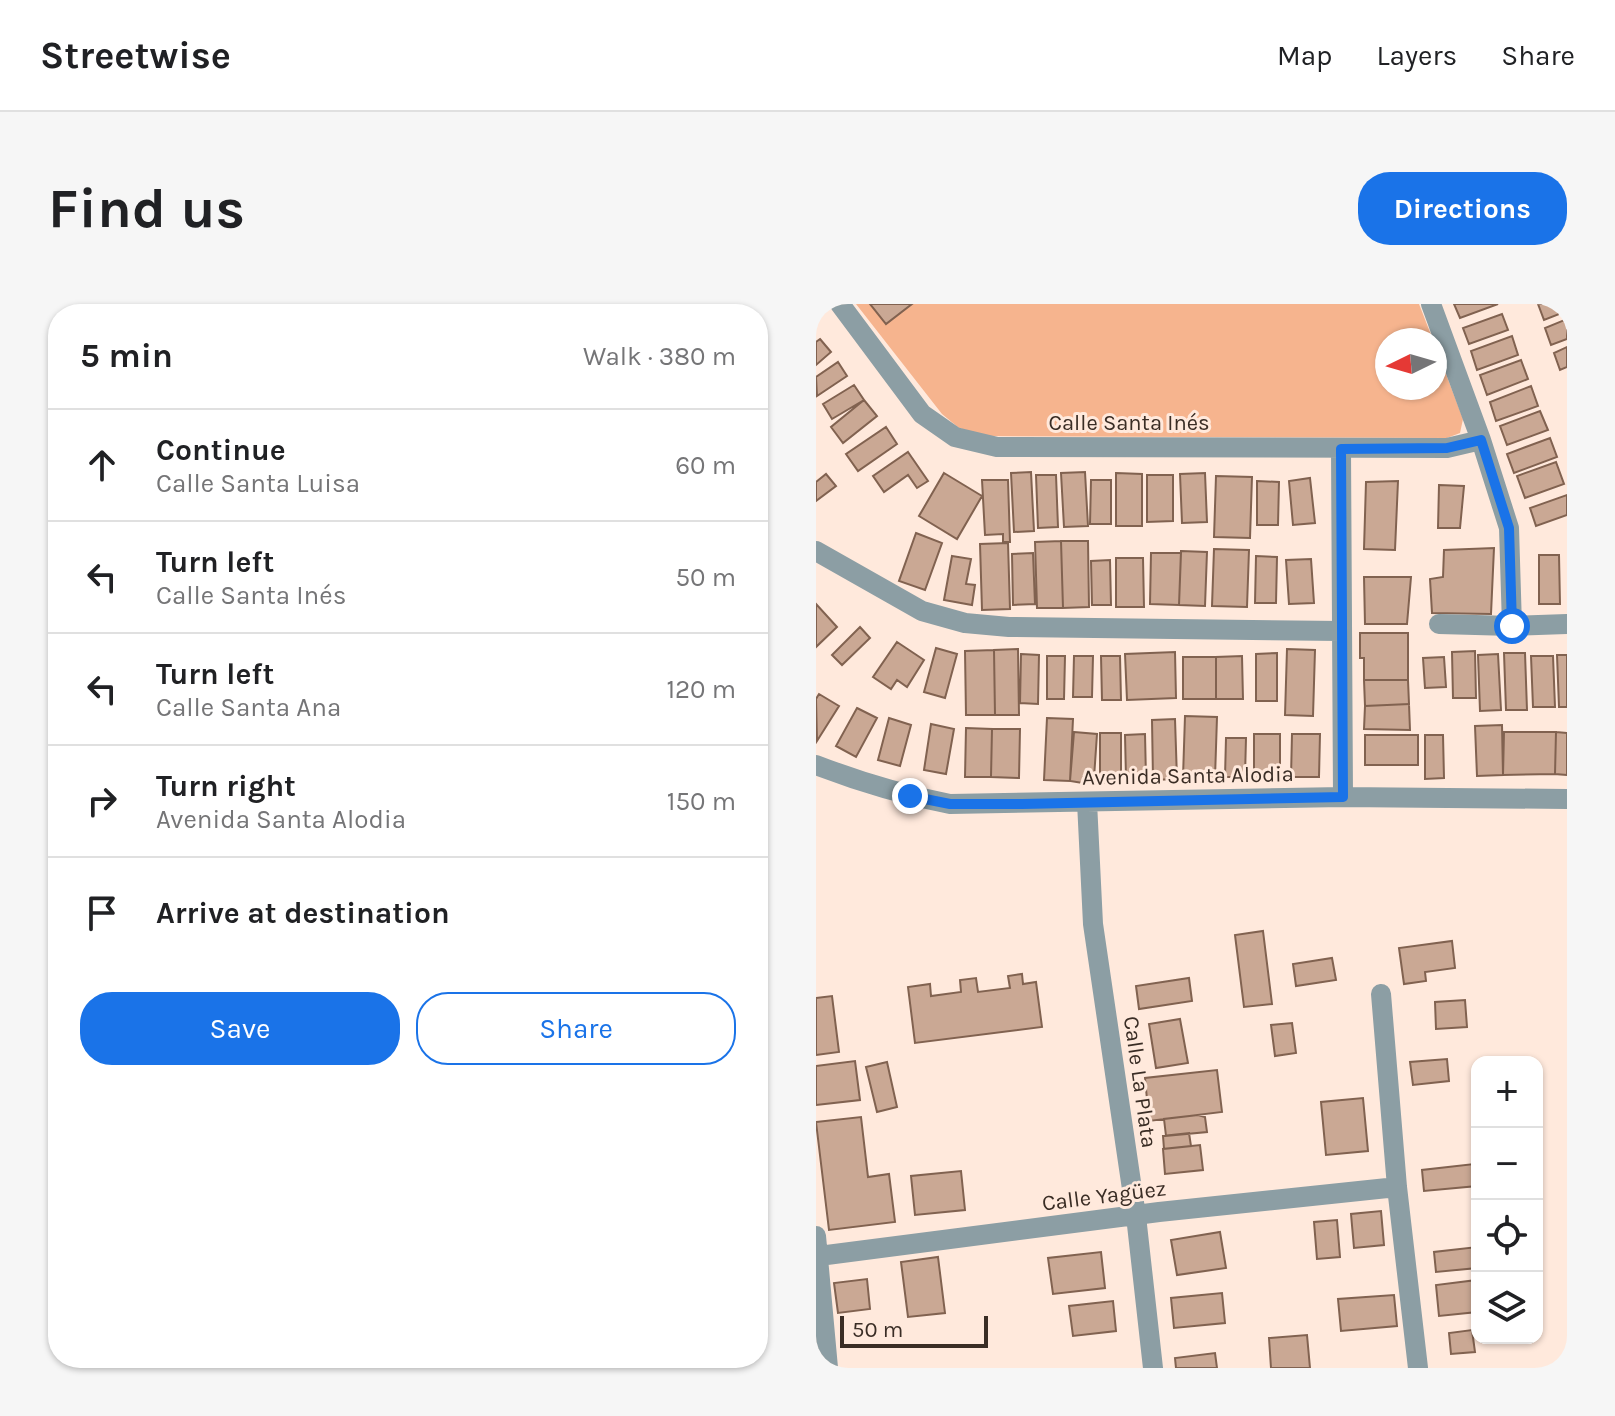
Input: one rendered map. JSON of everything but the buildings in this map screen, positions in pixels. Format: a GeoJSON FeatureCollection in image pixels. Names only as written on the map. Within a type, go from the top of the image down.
{"type":"FeatureCollection","features":[{"type":"Feature","properties":{"kind":"street","name":"Calle Santa Inés"},"geometry":{"type":"LineString","coordinates":[[840,304],[922,414],[955,437],[997,447],[1447,448],[1481,440]]}},
{"type":"Feature","properties":{"kind":"street"},"geometry":{"type":"LineString","coordinates":[[1431,304],[1481,440],[1509,528],[1512,626]]}},
{"type":"Feature","properties":{"kind":"street"},"geometry":{"type":"LineString","coordinates":[[1341,449],[1343,797]]}},
{"type":"Feature","properties":{"kind":"street"},"geometry":{"type":"LineString","coordinates":[[816,551],[922,611],[965,623],[1009,627],[1341,631]]}},
{"type":"Feature","properties":{"kind":"street"},"geometry":{"type":"LineString","coordinates":[[1439,624],[1567,624]]}},
{"type":"Feature","properties":{"kind":"street","name":"Avenida Santa Alodia"},"geometry":{"type":"LineString","coordinates":[[816,765],[854,780],[950,804],[1343,797],[1567,799]]}},
{"type":"Feature","properties":{"kind":"street","name":"Calle La Plata"},"geometry":{"type":"LineString","coordinates":[[1087,802],[1093,924],[1136,1216],[1153,1368]]}},
{"type":"Feature","properties":{"kind":"street"},"geometry":{"type":"LineString","coordinates":[[1381,994],[1397,1187],[1418,1368]]}},
{"type":"Feature","properties":{"kind":"street","name":"Calle Yagüez"},"geometry":{"type":"LineString","coordinates":[[817,1246],[1136,1216],[1397,1187]]}},
{"type":"Feature","properties":{"kind":"street"},"geometry":{"type":"LineString","coordinates":[[817,1246],[828,1368]]}},
{"type":"Feature","properties":{"kind":"shaded area"},"geometry":{"type":"Polygon","coordinates":[[[856,304],[1419,304],[1428,328],[1375,328],[1375,400],[1447,400],[1447,377],[1463,419],[1460,433],[1447,438],[986,436],[959,428],[942,414],[856,304]]]}},
{"type":"Feature","properties":{"kind":"route"},"geometry":{"type":"LineString","coordinates":[[910,796],[950,804],[1343,797],[1341,449],[1447,448],[1481,440],[1509,528],[1512,626]]}}]}
